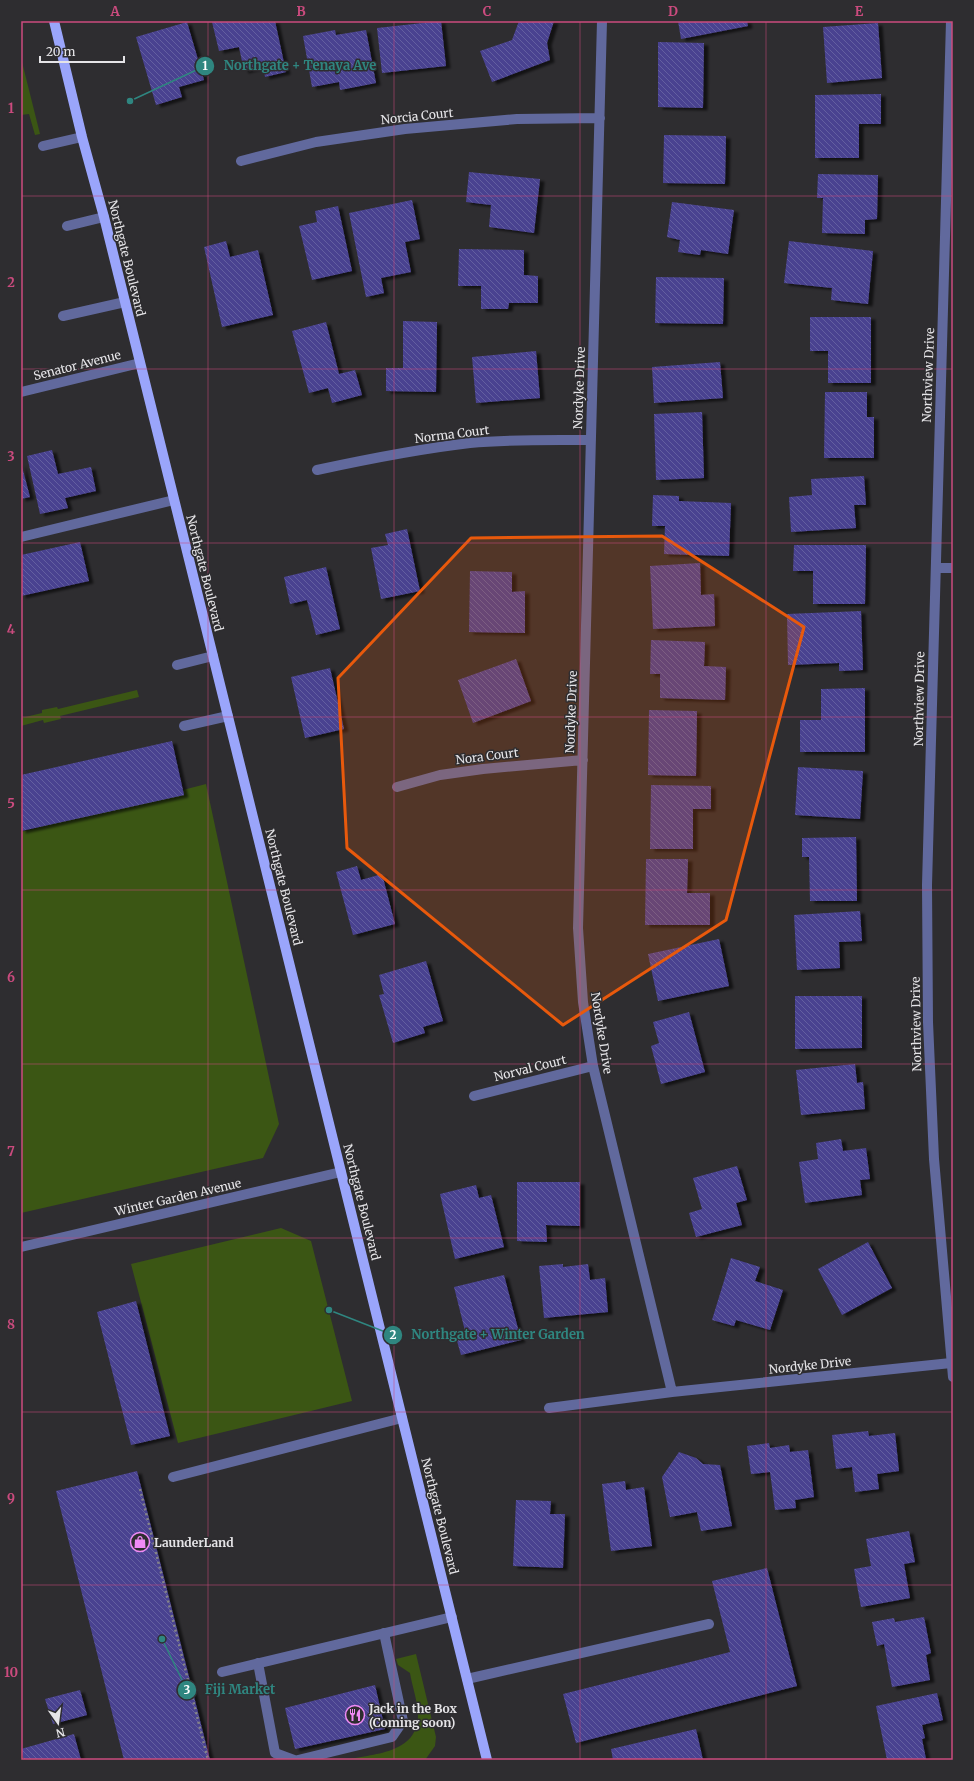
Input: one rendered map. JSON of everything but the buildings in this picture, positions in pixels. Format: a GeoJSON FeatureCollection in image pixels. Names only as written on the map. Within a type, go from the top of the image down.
{"type":"FeatureCollection","features":[{"type":"Feature","properties":{"kind":"main road","name":"Northgate Boulevard"},"geometry":{"type":"LineString","coordinates":[[54,21],[487,1760]]}},
{"type":"Feature","properties":{"kind":"street","name":"Nordyke Drive"},"geometry":{"type":"LineString","coordinates":[[602,21],[578,928],[583,1002],[593,1066],[672,1392]]}},
{"type":"Feature","properties":{"kind":"street","name":"Northview Drive"},"geometry":{"type":"LineString","coordinates":[[951,21],[928,884],[928,1022],[934,1159],[953,1378]]}},
{"type":"Feature","properties":{"kind":"street","name":"Norcia Court"},"geometry":{"type":"LineString","coordinates":[[241,160],[316,142],[405,129],[517,120],[600,118]]}},
{"type":"Feature","properties":{"kind":"street"},"geometry":{"type":"LineString","coordinates":[[43,146],[82,137]]}},
{"type":"Feature","properties":{"kind":"street"},"geometry":{"type":"LineString","coordinates":[[67,226],[104,217]]}},
{"type":"Feature","properties":{"kind":"street"},"geometry":{"type":"LineString","coordinates":[[63,316],[125,302]]}},
{"type":"Feature","properties":{"kind":"street","name":"Senator Avenue"},"geometry":{"type":"LineString","coordinates":[[21,392],[140,363]]}},
{"type":"Feature","properties":{"kind":"street","name":"Norma Court"},"geometry":{"type":"LineString","coordinates":[[317,470],[379,456],[470,443],[532,440],[591,440]]}},
{"type":"Feature","properties":{"kind":"street"},"geometry":{"type":"LineString","coordinates":[[21,537],[174,500]]}},
{"type":"Feature","properties":{"kind":"street"},"geometry":{"type":"LineString","coordinates":[[936,568],[953,568]]}},
{"type":"Feature","properties":{"kind":"street"},"geometry":{"type":"LineString","coordinates":[[177,665],[213,656]]}},
{"type":"Feature","properties":{"kind":"street"},"geometry":{"type":"LineString","coordinates":[[184,726],[228,716]]}},
{"type":"Feature","properties":{"kind":"street","name":"Nora Court"},"geometry":{"type":"LineString","coordinates":[[397,787],[440,776],[483,769],[582,760]]}},
{"type":"Feature","properties":{"kind":"street","name":"Norval Court"},"geometry":{"type":"LineString","coordinates":[[474,1096],[593,1066]]}},
{"type":"Feature","properties":{"kind":"street","name":"Winter Garden Avenue"},"geometry":{"type":"LineString","coordinates":[[21,1247],[341,1172]]}},
{"type":"Feature","properties":{"kind":"street","name":"Nordyke Drive"},"geometry":{"type":"LineString","coordinates":[[549,1408],[672,1392],[951,1363]]}},
{"type":"Feature","properties":{"kind":"street"},"geometry":{"type":"LineString","coordinates":[[173,1477],[402,1418]]}},
{"type":"Feature","properties":{"kind":"street"},"geometry":{"type":"LineString","coordinates":[[222,1672],[452,1617]]}},
{"type":"Feature","properties":{"kind":"street"},"geometry":{"type":"LineString","coordinates":[[467,1679],[709,1624]]}},
{"type":"Feature","properties":{"kind":"street"},"geometry":{"type":"LineString","coordinates":[[298,1760],[392,1737],[403,1721],[384,1633]]}},
{"type":"Feature","properties":{"kind":"street"},"geometry":{"type":"LineString","coordinates":[[258,1663],[276,1753],[294,1760]]}},
{"type":"Feature","properties":{"kind":"path"},"geometry":{"type":"LineString","coordinates":[[140,1489],[208,1760]]}},
{"type":"Feature","properties":{"kind":"highlighted area"},"geometry":{"type":"Polygon","coordinates":[[[662,536],[804,627],[770,760],[726,920],[563,1025],[347,848],[338,678],[471,538],[662,536]]]}},
{"type":"Feature","properties":{"kind":"green space"},"geometry":{"type":"Polygon","coordinates":[[[22,62],[40,134],[35,135],[29,114],[21,115],[22,62]]]}},
{"type":"Feature","properties":{"kind":"green space"},"geometry":{"type":"Polygon","coordinates":[[[137,690],[139,697],[60,716],[61,719],[44,723],[43,720],[21,726],[21,718],[42,713],[42,710],[57,707],[58,709],[137,690]]]}},
{"type":"Feature","properties":{"kind":"green space"},"geometry":{"type":"Polygon","coordinates":[[[206,784],[279,1124],[263,1158],[21,1213],[21,832],[206,784]]]}},
{"type":"Feature","properties":{"kind":"green space"},"geometry":{"type":"Polygon","coordinates":[[[281,1228],[311,1241],[352,1401],[178,1443],[131,1264],[281,1228]]]}},
{"type":"Feature","properties":{"kind":"green space"},"geometry":{"type":"Polygon","coordinates":[[[416,1654],[436,1737],[435,1746],[425,1760],[344,1760],[392,1750],[402,1745],[410,1738],[416,1728],[418,1715],[417,1705],[410,1673],[398,1665],[396,1659],[416,1654]]]}},
{"type":"Feature","properties":{"kind":"place","name":"Northgate + Tenaya Ave"},"geometry":{"type":"Point","coordinates":[130,101]}},
{"type":"Feature","properties":{"kind":"place","name":"Northgate + Winter Garden"},"geometry":{"type":"Point","coordinates":[329,1310]}},
{"type":"Feature","properties":{"kind":"place","name":"LaunderLand"},"geometry":{"type":"Point","coordinates":[140,1542]}},
{"type":"Feature","properties":{"kind":"place","name":"Fiji Market"},"geometry":{"type":"Point","coordinates":[162,1639]}},
{"type":"Feature","properties":{"kind":"place","name":"Jack in the Box (Coming soon)"},"geometry":{"type":"Point","coordinates":[355,1715]}}]}
